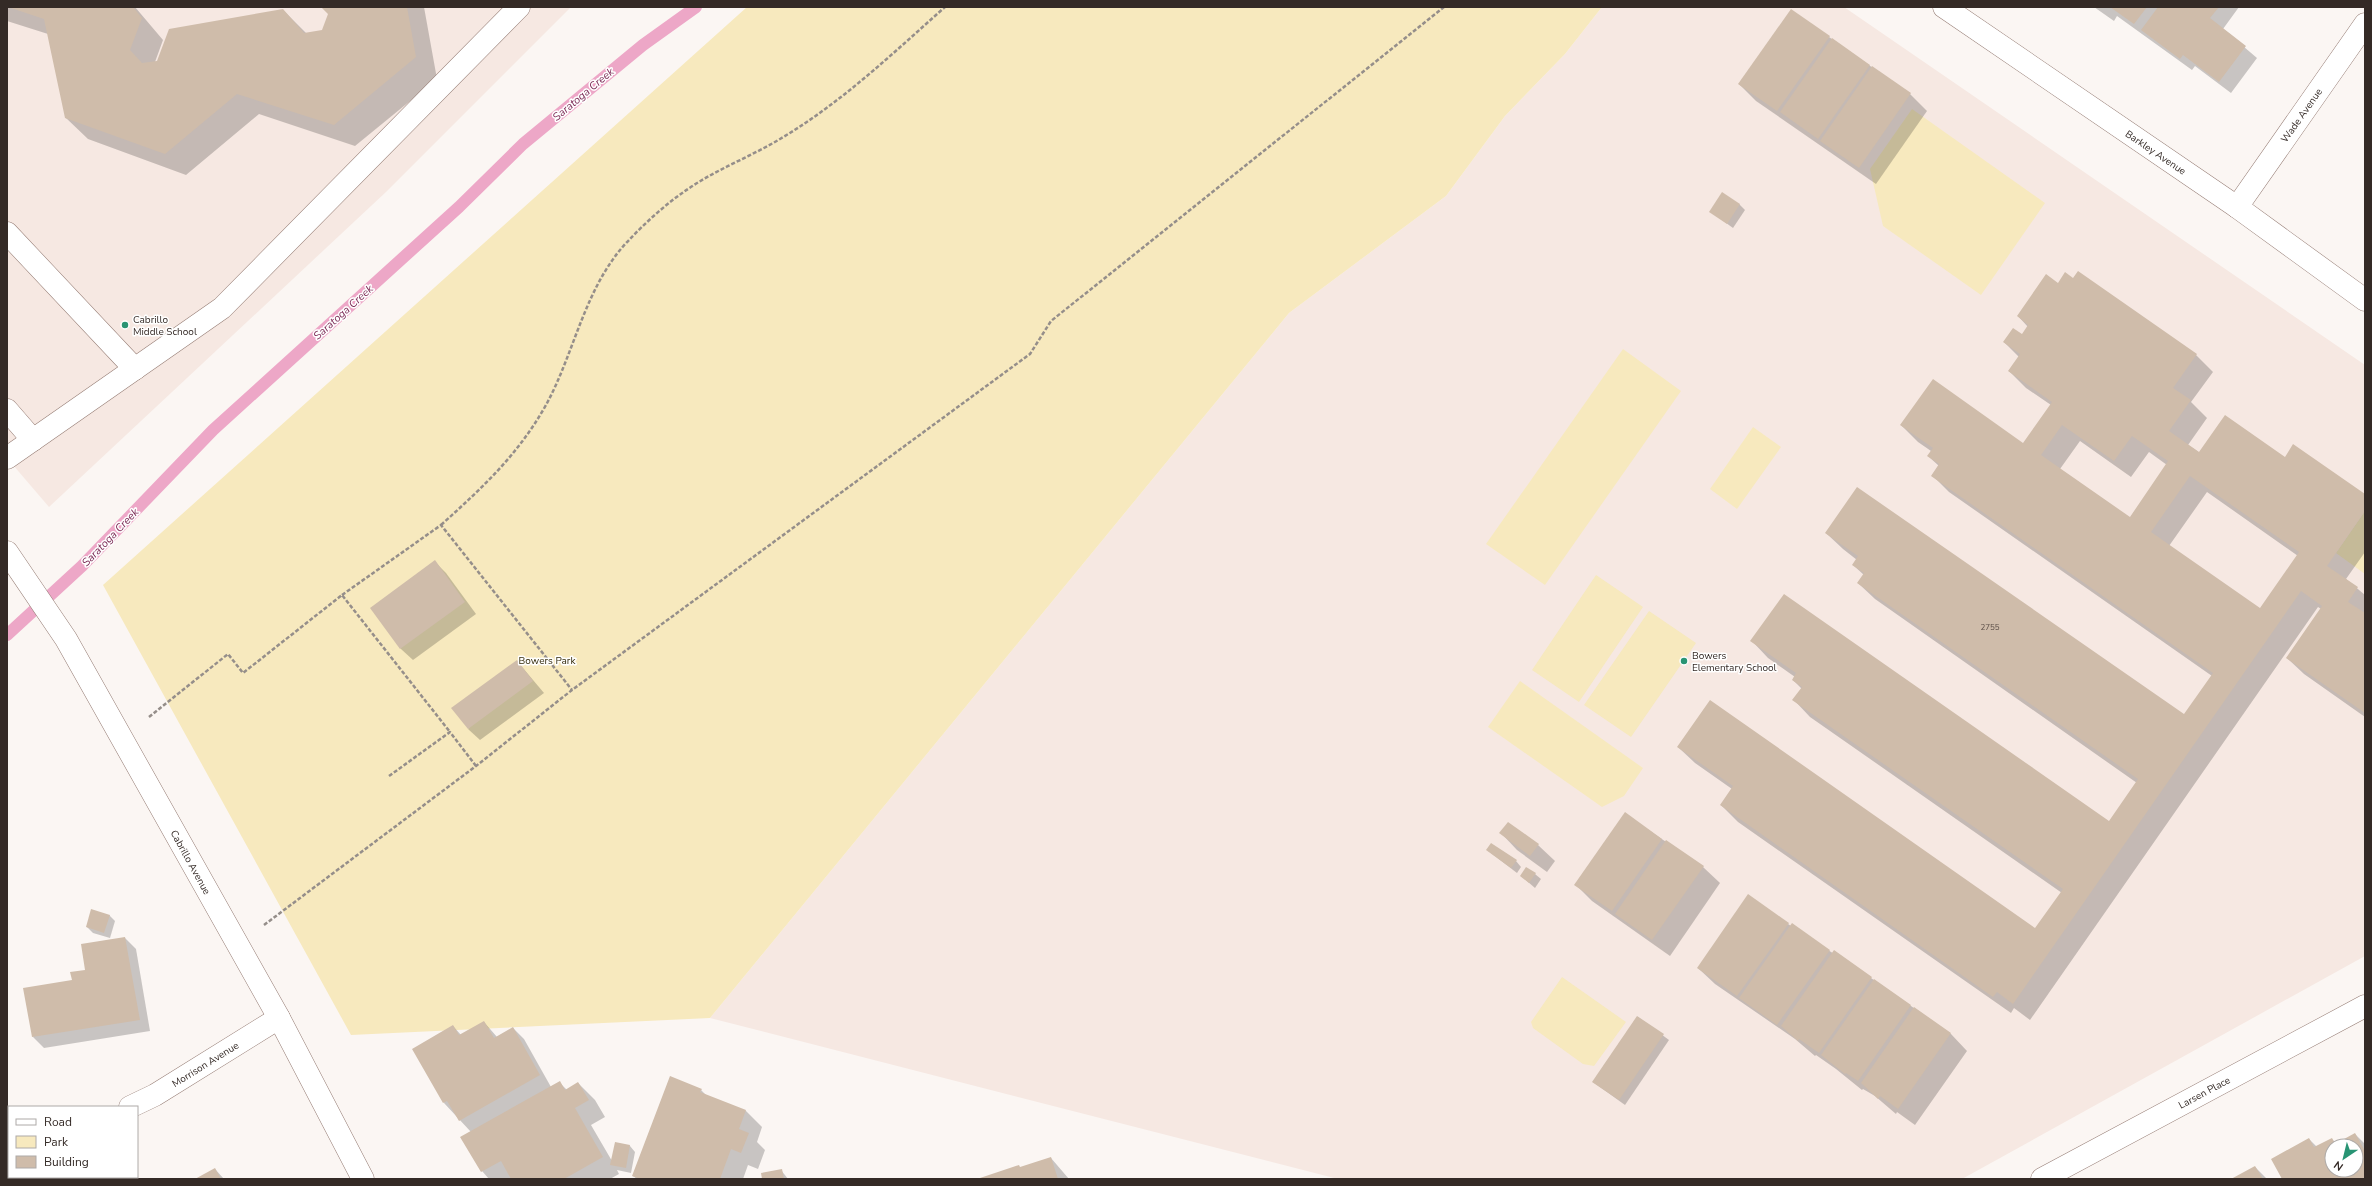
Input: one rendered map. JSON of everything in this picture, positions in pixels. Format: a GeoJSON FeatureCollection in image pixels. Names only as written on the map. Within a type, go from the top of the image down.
{"type":"FeatureCollection","features":[{"type":"Feature","properties":{"kind":"street"},"geometry":{"type":"LineString","coordinates":[[7,458],[222,308],[519,7]]}},
{"type":"Feature","properties":{"kind":"street","name":"Barkley Avenue"},"geometry":{"type":"LineString","coordinates":[[1944,7],[2237,207],[2365,300]]}},
{"type":"Feature","properties":{"kind":"street","name":"Wade Avenue"},"geometry":{"type":"LineString","coordinates":[[2237,207],[2365,24]]}},
{"type":"Feature","properties":{"kind":"street"},"geometry":{"type":"LineString","coordinates":[[7,233],[135,369]]}},
{"type":"Feature","properties":{"kind":"street"},"geometry":{"type":"LineString","coordinates":[[7,410],[33,440]]}},
{"type":"Feature","properties":{"kind":"street","name":"Cabrillo Avenue"},"geometry":{"type":"LineString","coordinates":[[7,552],[66,639],[279,1018],[363,1179]]}},
{"type":"Feature","properties":{"kind":"street","name":"Larsen Place"},"geometry":{"type":"LineString","coordinates":[[2042,1179],[2365,1006]]}},
{"type":"Feature","properties":{"kind":"street","name":"Morrison Avenue"},"geometry":{"type":"LineString","coordinates":[[132,1106],[155,1095],[279,1018]]}},
{"type":"Feature","properties":{"kind":"path"},"geometry":{"type":"LineString","coordinates":[[121,738],[228,654],[243,673],[342,595],[441,525],[492,479],[525,440],[547,404],[588,305],[604,272],[628,241],[688,189],[780,139],[862,82],[945,7]]}},
{"type":"Feature","properties":{"kind":"path"},"geometry":{"type":"LineString","coordinates":[[238,945],[476,766],[572,690],[1030,354],[1051,321],[1444,7]]}},
{"type":"Feature","properties":{"kind":"path"},"geometry":{"type":"LineString","coordinates":[[441,525],[572,690]]}},
{"type":"Feature","properties":{"kind":"path"},"geometry":{"type":"LineString","coordinates":[[342,595],[476,766]]}},
{"type":"Feature","properties":{"kind":"path"},"geometry":{"type":"LineString","coordinates":[[390,776],[450,732]]}},
{"type":"Feature","properties":{"kind":"shaded area","name":"Cabrillo Middle School"},"geometry":{"type":"Polygon","coordinates":[[[7,7],[571,7],[386,192],[49,507],[7,458],[7,7]]]}},
{"type":"Feature","properties":{"kind":"shaded area","name":"Bowers Elementary School"},"geometry":{"type":"Polygon","coordinates":[[[1602,7],[1844,7],[2365,365],[2365,956],[1962,1179],[1338,1179],[710,1018],[1289,313],[1446,196],[1505,116],[1565,54],[1602,7]]]}},
{"type":"Feature","properties":{"kind":"green space","name":"Bowers Park"},"geometry":{"type":"Polygon","coordinates":[[[747,7],[1602,7],[1565,54],[1505,116],[1446,196],[1289,313],[710,1018],[351,1035],[103,585],[747,7]]]}},
{"type":"Feature","properties":{"kind":"green space"},"geometry":{"type":"Polygon","coordinates":[[[1912,109],[2045,203],[1981,295],[1883,226],[1870,169],[1912,109]]]}},
{"type":"Feature","properties":{"kind":"green space"},"geometry":{"type":"Polygon","coordinates":[[[1623,349],[1681,391],[1545,585],[1486,544],[1623,349]]]}},
{"type":"Feature","properties":{"kind":"green space"},"geometry":{"type":"Polygon","coordinates":[[[1753,427],[1781,447],[1737,509],[1710,489],[1753,427]]]}},
{"type":"Feature","properties":{"kind":"green space"},"geometry":{"type":"Polygon","coordinates":[[[2365,511],[2365,574],[2336,553],[2365,511]]]}},
{"type":"Feature","properties":{"kind":"green space"},"geometry":{"type":"Polygon","coordinates":[[[1596,575],[1643,607],[1579,702],[1532,670],[1596,575]]]}},
{"type":"Feature","properties":{"kind":"green space"},"geometry":{"type":"Polygon","coordinates":[[[1649,611],[1696,643],[1631,737],[1584,705],[1649,611]]]}},
{"type":"Feature","properties":{"kind":"green space"},"geometry":{"type":"Polygon","coordinates":[[[1520,681],[1643,768],[1624,796],[1602,807],[1488,727],[1520,681]]]}},
{"type":"Feature","properties":{"kind":"green space"},"geometry":{"type":"Polygon","coordinates":[[[1562,977],[1626,1022],[1594,1066],[1583,1064],[1533,1028],[1531,1022],[1562,977]]]}},
{"type":"Feature","properties":{"kind":"building"},"geometry":{"type":"Polygon","coordinates":[[[8,7],[133,7],[142,18],[130,50],[142,63],[157,61],[169,29],[283,9],[304,33],[322,30],[328,14],[321,7],[407,7],[416,57],[334,125],[237,94],[165,154],[65,118],[44,19],[8,7]]]}},
{"type":"Feature","properties":{"kind":"building"},"geometry":{"type":"Polygon","coordinates":[[[2110,7],[2147,7],[2134,24],[2110,7]]]}},
{"type":"Feature","properties":{"kind":"building"},"geometry":{"type":"Polygon","coordinates":[[[2158,7],[2219,7],[2210,18],[2246,46],[2219,82],[2183,55],[2180,59],[2141,30],[2158,7]]]}},
{"type":"Feature","properties":{"kind":"building"},"geometry":{"type":"Polygon","coordinates":[[[1791,9],[1830,36],[1777,111],[1738,84],[1791,9]]]}},
{"type":"Feature","properties":{"kind":"building"},"geometry":{"type":"Polygon","coordinates":[[[1832,38],[1870,65],[1818,139],[1780,112],[1832,38]]]}},
{"type":"Feature","properties":{"kind":"building"},"geometry":{"type":"Polygon","coordinates":[[[1872,66],[1911,93],[1859,168],[1820,141],[1872,66]]]}},
{"type":"Feature","properties":{"kind":"building"},"geometry":{"type":"Polygon","coordinates":[[[1722,192],[1740,204],[1727,224],[1709,212],[1722,192]]]}},
{"type":"Feature","properties":{"kind":"building","name":"Bowers Elementary School"},"geometry":{"type":"Polygon","coordinates":[[[2078,271],[2197,354],[2173,388],[2191,400],[2169,431],[2199,452],[2225,415],[2285,457],[2293,444],[2365,494],[2365,511],[2327,566],[2358,587],[2348,602],[2365,613],[2365,713],[2286,658],[2322,606],[2301,591],[2013,1004],[1997,992],[1993,997],[1720,805],[1733,786],[1677,747],[1710,700],[2035,928],[2063,889],[1792,700],[1802,687],[1792,680],[1796,673],[1750,641],[1784,594],[2109,821],[2138,779],[1857,583],[1864,573],[1852,565],[1858,556],[1825,533],[1857,487],[2184,714],[2213,673],[1931,476],[1939,464],[1927,456],[1933,448],[1900,425],[1933,379],[2023,443],[2052,402],[2008,371],[2020,354],[2003,342],[2013,328],[2022,334],[2028,325],[2017,316],[2046,274],[2058,283],[2065,272],[2073,278],[2078,271]],[[2062,425],[2041,455],[2130,517],[2168,461],[2132,436],[2114,461],[2062,425]],[[2190,476],[2151,532],[2260,608],[2299,552],[2190,476]]]}},
{"type":"Feature","properties":{"kind":"building"},"geometry":{"type":"Polygon","coordinates":[[[435,560],[465,602],[400,649],[370,608],[435,560]]]}},
{"type":"Feature","properties":{"kind":"building"},"geometry":{"type":"Polygon","coordinates":[[[517,660],[533,681],[468,729],[451,708],[517,660]]]}},
{"type":"Feature","properties":{"kind":"building"},"geometry":{"type":"Polygon","coordinates":[[[1625,812],[1662,839],[1612,911],[1574,885],[1625,812]]]}},
{"type":"Feature","properties":{"kind":"building"},"geometry":{"type":"Polygon","coordinates":[[[1508,822],[1539,844],[1530,856],[1499,833],[1508,822]]]}},
{"type":"Feature","properties":{"kind":"building"},"geometry":{"type":"Polygon","coordinates":[[[1666,840],[1704,866],[1652,940],[1615,914],[1666,840]]]}},
{"type":"Feature","properties":{"kind":"building"},"geometry":{"type":"Polygon","coordinates":[[[1491,843],[1517,860],[1511,868],[1486,850],[1491,843]]]}},
{"type":"Feature","properties":{"kind":"building"},"geometry":{"type":"Polygon","coordinates":[[[1526,867],[1536,873],[1529,883],[1520,876],[1526,867]]]}},
{"type":"Feature","properties":{"kind":"building"},"geometry":{"type":"Polygon","coordinates":[[[1748,894],[1789,923],[1737,996],[1697,968],[1748,894]]]}},
{"type":"Feature","properties":{"kind":"building"},"geometry":{"type":"Polygon","coordinates":[[[91,909],[110,915],[104,933],[86,927],[91,909]]]}},
{"type":"Feature","properties":{"kind":"building"},"geometry":{"type":"Polygon","coordinates":[[[1792,923],[1830,950],[1777,1025],[1739,998],[1792,923]]]}},
{"type":"Feature","properties":{"kind":"building"},"geometry":{"type":"Polygon","coordinates":[[[125,937],[140,1020],[32,1037],[23,988],[72,980],[70,972],[85,970],[81,944],[125,937]]]}},
{"type":"Feature","properties":{"kind":"building"},"geometry":{"type":"Polygon","coordinates":[[[1834,950],[1872,977],[1819,1053],[1799,1039],[1798,1041],[1781,1026],[1834,950]]]}},
{"type":"Feature","properties":{"kind":"building"},"geometry":{"type":"Polygon","coordinates":[[[1874,979],[1911,1005],[1858,1081],[1846,1073],[1845,1074],[1821,1055],[1874,979]]]}},
{"type":"Feature","properties":{"kind":"building"},"geometry":{"type":"Polygon","coordinates":[[[1914,1007],[1951,1033],[1898,1109],[1880,1096],[1878,1099],[1861,1083],[1914,1007]]]}},
{"type":"Feature","properties":{"kind":"building"},"geometry":{"type":"Polygon","coordinates":[[[1637,1016],[1664,1034],[1619,1100],[1592,1082],[1637,1016]]]}},
{"type":"Feature","properties":{"kind":"building"},"geometry":{"type":"Polygon","coordinates":[[[484,1021],[494,1038],[513,1027],[540,1075],[459,1121],[447,1101],[443,1103],[412,1049],[453,1025],[459,1035],[484,1021]]]}},
{"type":"Feature","properties":{"kind":"building"},"geometry":{"type":"Polygon","coordinates":[[[670,1076],[702,1089],[700,1092],[746,1110],[739,1129],[749,1133],[741,1153],[731,1149],[720,1179],[640,1179],[632,1176],[670,1076]]]}},
{"type":"Feature","properties":{"kind":"building"},"geometry":{"type":"Polygon","coordinates":[[[560,1081],[565,1090],[578,1082],[589,1100],[575,1108],[603,1157],[564,1179],[511,1179],[501,1161],[481,1172],[460,1137],[560,1081]]]}},
{"type":"Feature","properties":{"kind":"building"},"geometry":{"type":"Polygon","coordinates":[[[2355,1133],[2358,1138],[2346,1138],[2355,1133]]]}},
{"type":"Feature","properties":{"kind":"building"},"geometry":{"type":"Polygon","coordinates":[[[2309,1138],[2314,1147],[2324,1142],[2324,1178],[2364,1178],[2364,1149],[2365,1179],[2282,1179],[2271,1159],[2309,1138]]]}},
{"type":"Feature","properties":{"kind":"building"},"geometry":{"type":"Polygon","coordinates":[[[615,1142],[630,1145],[626,1168],[610,1165],[615,1142]]]}},
{"type":"Feature","properties":{"kind":"building"},"geometry":{"type":"Polygon","coordinates":[[[1051,1157],[1058,1179],[977,1179],[1019,1165],[1020,1167],[1051,1157]]]}},
{"type":"Feature","properties":{"kind":"building"},"geometry":{"type":"Polygon","coordinates":[[[2255,1166],[2263,1179],[2231,1179],[2255,1166]]]}},
{"type":"Feature","properties":{"kind":"building"},"geometry":{"type":"Polygon","coordinates":[[[215,1168],[221,1179],[195,1179],[215,1168]]]}},
{"type":"Feature","properties":{"kind":"building"},"geometry":{"type":"Polygon","coordinates":[[[782,1169],[784,1179],[762,1179],[761,1173],[782,1169]]]}},
{"type":"Feature","properties":{"kind":"waterway","name":"Saratoga Creek"},"geometry":{"type":"LineString","coordinates":[[7,635],[82,566],[213,430],[459,207],[523,144],[643,45],[696,7]]}},
{"type":"Feature","properties":{"kind":"place","name":"Cabrillo Middle School"},"geometry":{"type":"Point","coordinates":[125,325]}},
{"type":"Feature","properties":{"kind":"place","name":"Bowers Elementary School"},"geometry":{"type":"Point","coordinates":[1684,661]}}]}
